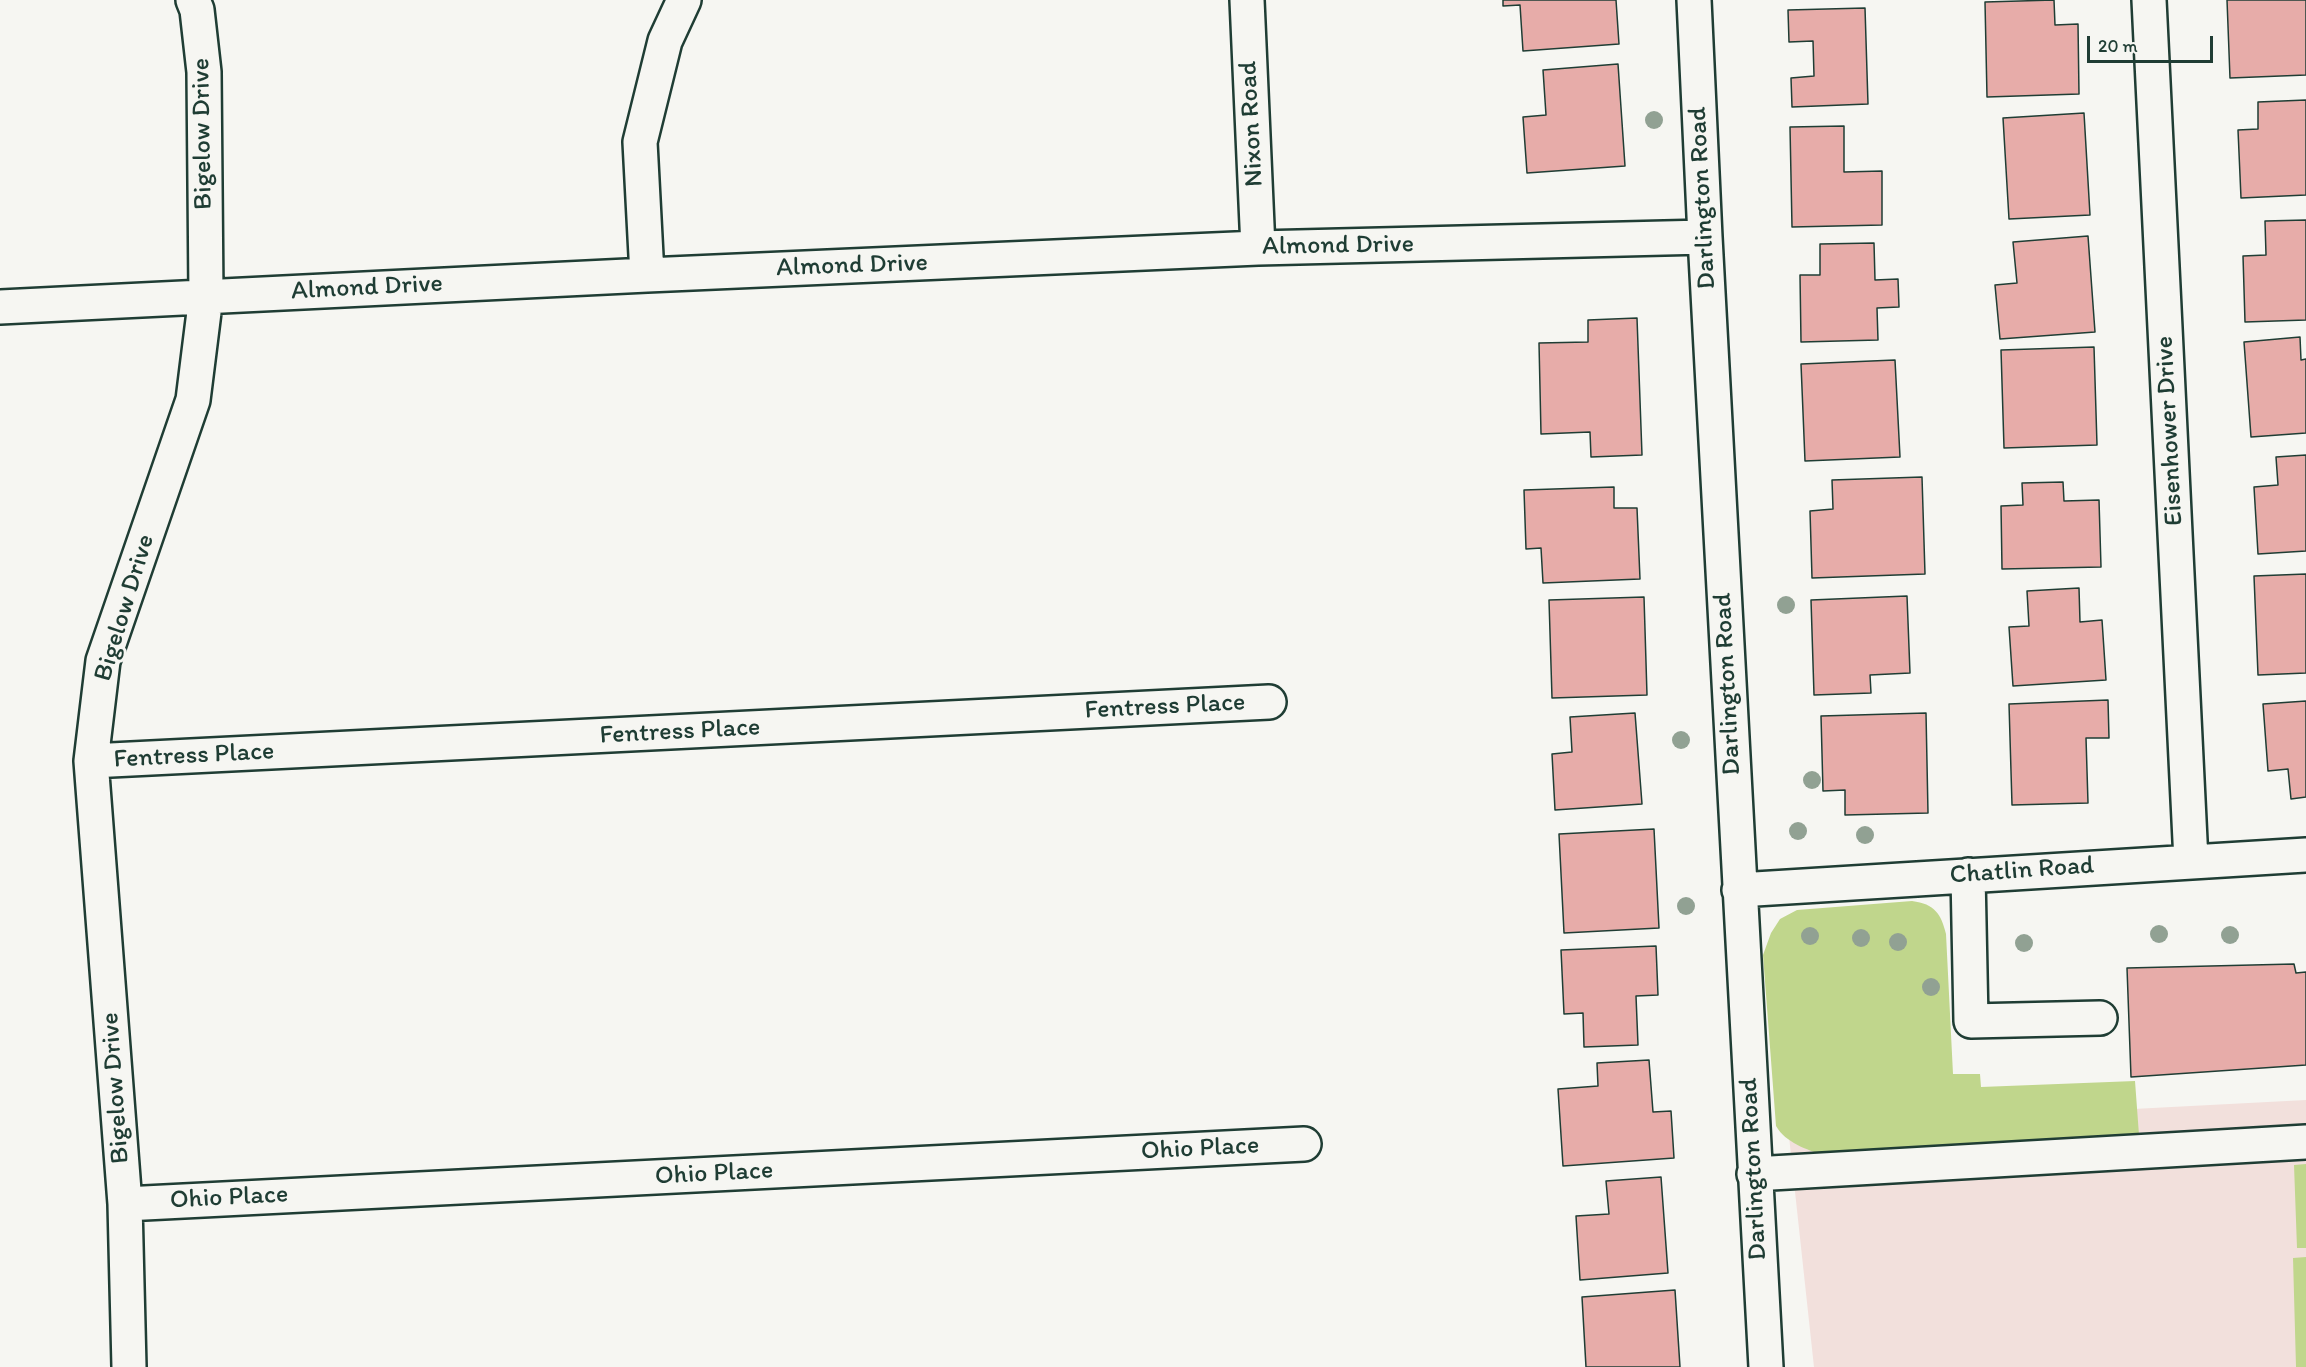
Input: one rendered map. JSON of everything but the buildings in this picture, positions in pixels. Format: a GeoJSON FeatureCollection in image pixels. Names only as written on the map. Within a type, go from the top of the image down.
{"type":"FeatureCollection","features":[{"type":"Feature","properties":{"kind":"street","name":"Bigelow Drive"},"geometry":{"type":"LineString","coordinates":[[129,1367],[125,1204],[91,761],[103,661],[193,400],[206,296],[204,72],[197,10],[193,0]]}},
{"type":"Feature","properties":{"kind":"street"},"geometry":{"type":"LineString","coordinates":[[647,274],[640,142],[665,41],[684,0]]}},
{"type":"Feature","properties":{"kind":"street","name":"Nixon Road"},"geometry":{"type":"LineString","coordinates":[[1247,0],[1258,248]]}},
{"type":"Feature","properties":{"kind":"street","name":"Darlington Road"},"geometry":{"type":"LineString","coordinates":[[1694,0],[1739,890],[1766,1367]]}},
{"type":"Feature","properties":{"kind":"street","name":"Eisenhower Drive"},"geometry":{"type":"LineString","coordinates":[[2149,0],[2191,861]]}},
{"type":"Feature","properties":{"kind":"street","name":"Almond Drive"},"geometry":{"type":"LineString","coordinates":[[0,307],[647,274],[1258,248],[1705,237]]}},
{"type":"Feature","properties":{"kind":"street","name":"Fentress Place"},"geometry":{"type":"LineString","coordinates":[[91,761],[1269,702]]}},
{"type":"Feature","properties":{"kind":"street","name":"Chatlin Road"},"geometry":{"type":"LineString","coordinates":[[1739,890],[2306,855]]}},
{"type":"Feature","properties":{"kind":"street"},"geometry":{"type":"LineString","coordinates":[[1968,875],[1971,1022],[2100,1018]]}},
{"type":"Feature","properties":{"kind":"street"},"geometry":{"type":"LineString","coordinates":[[1754,1174],[2306,1142]]}},
{"type":"Feature","properties":{"kind":"street","name":"Ohio Place"},"geometry":{"type":"LineString","coordinates":[[125,1204],[1304,1144]]}},
{"type":"Feature","properties":{"kind":"shaded area"},"geometry":{"type":"Polygon","coordinates":[[[2306,1100],[2306,1367],[1814,1367],[1788,1127],[2306,1100]]]}},
{"type":"Feature","properties":{"kind":"green space"},"geometry":{"type":"Polygon","coordinates":[[[1912,901],[1932,907],[1942,921],[1946,934],[1953,1074],[1980,1074],[1981,1087],[2135,1081],[2139,1135],[1825,1156],[1797,1145],[1780,1132],[1776,1126],[1763,955],[1771,933],[1780,919],[1797,910],[1912,901]]]}},
{"type":"Feature","properties":{"kind":"green space"},"geometry":{"type":"Polygon","coordinates":[[[2306,1164],[2306,1248],[2297,1248],[2294,1165],[2306,1164]]]}},
{"type":"Feature","properties":{"kind":"green space"},"geometry":{"type":"Polygon","coordinates":[[[2306,1257],[2306,1367],[2296,1367],[2293,1258],[2306,1257]]]}}]}
